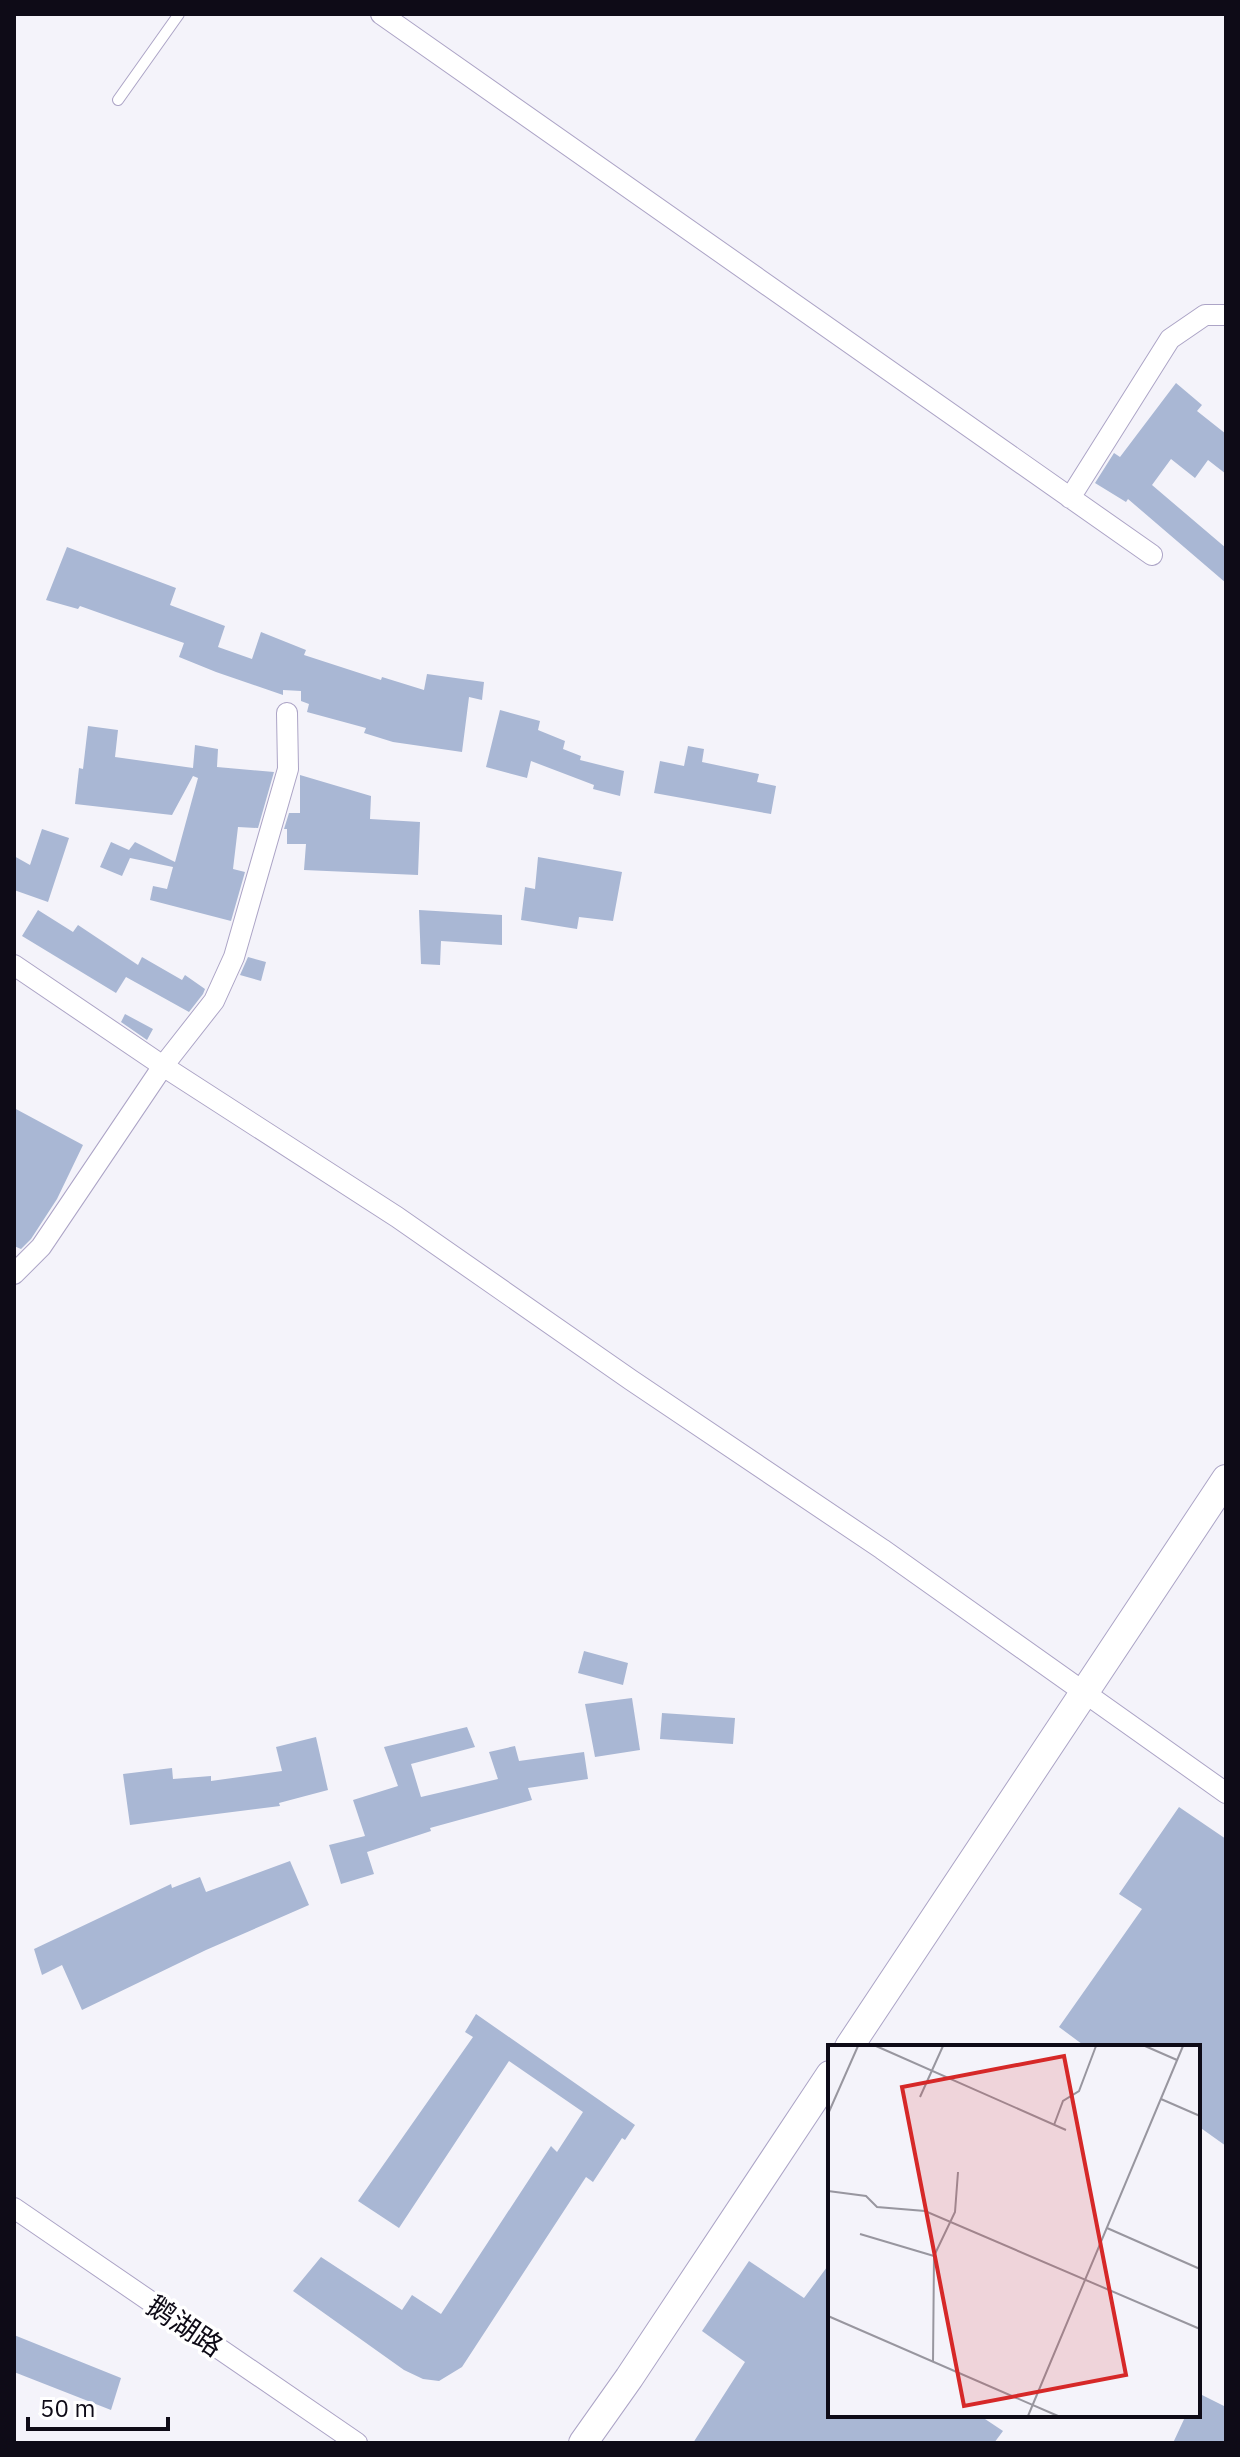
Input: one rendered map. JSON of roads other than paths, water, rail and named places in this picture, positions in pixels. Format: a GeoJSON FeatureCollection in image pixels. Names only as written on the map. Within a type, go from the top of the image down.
{"type":"FeatureCollection","features":[{"type":"Feature","properties":{"kind":"street"},"geometry":{"type":"LineString","coordinates":[[381,14],[1152,555]]}},
{"type":"Feature","properties":{"kind":"street"},"geometry":{"type":"LineString","coordinates":[[1070,498],[1170,339],[1205,315],[1226,315]]}},
{"type":"Feature","properties":{"kind":"street"},"geometry":{"type":"LineString","coordinates":[[14,1274],[41,1247],[163,1066],[214,1001],[234,957],[288,769],[287,713]]}},
{"type":"Feature","properties":{"kind":"street"},"geometry":{"type":"LineString","coordinates":[[14,965],[163,1066],[397,1217],[882,1549],[1226,1793]]}},
{"type":"Feature","properties":{"kind":"street"},"geometry":{"type":"LineString","coordinates":[[850,2045],[1226,1479]]}},
{"type":"Feature","properties":{"kind":"street"},"geometry":{"type":"LineString","coordinates":[[583,2443],[828,2078]]}},
{"type":"Feature","properties":{"kind":"street","name":"鹅湖路"},"geometry":{"type":"LineString","coordinates":[[14,2208],[357,2443]]}},
{"type":"Feature","properties":{"kind":"lane"},"geometry":{"type":"LineString","coordinates":[[118,100],[179,14]]}}]}
